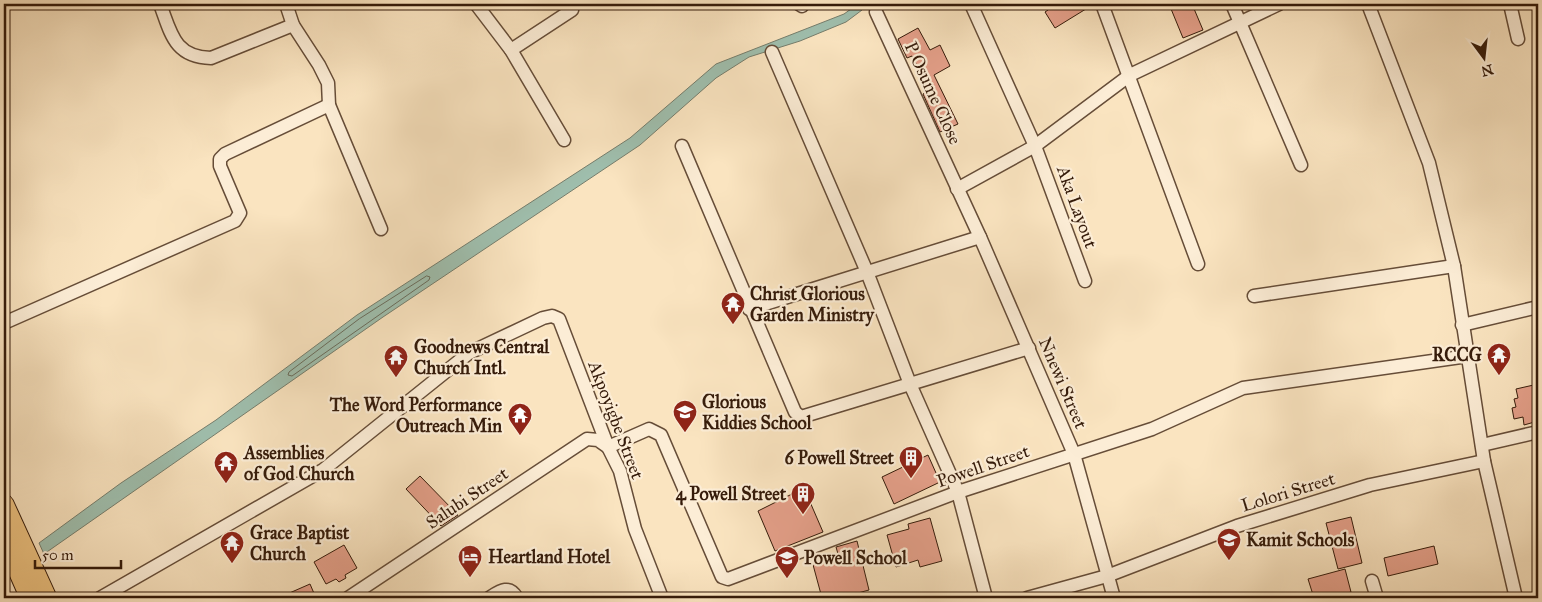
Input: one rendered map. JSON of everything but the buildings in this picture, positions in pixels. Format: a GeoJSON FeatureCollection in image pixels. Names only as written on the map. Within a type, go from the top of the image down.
{"type":"FeatureCollection","features":[{"type":"Feature","properties":{"kind":"highway"},"geometry":{"type":"LineString","coordinates":[[4,504],[47,598]]}},
{"type":"Feature","properties":{"kind":"highway"},"geometry":{"type":"LineString","coordinates":[[4,539],[30,598]]}},
{"type":"Feature","properties":{"kind":"street"},"geometry":{"type":"LineString","coordinates":[[160,4],[173,38],[180,48],[201,58],[211,58],[293,25]]}},
{"type":"Feature","properties":{"kind":"street"},"geometry":{"type":"LineString","coordinates":[[286,4],[293,25],[319,65],[328,83],[329,105],[381,228]]}},
{"type":"Feature","properties":{"kind":"street"},"geometry":{"type":"LineString","coordinates":[[476,4],[511,50],[564,140]]}},
{"type":"Feature","properties":{"kind":"street","name":"Aka Layout"},"geometry":{"type":"LineString","coordinates":[[971,4],[1036,146],[1086,281]]}},
{"type":"Feature","properties":{"kind":"street"},"geometry":{"type":"LineString","coordinates":[[1102,4],[1130,75],[1198,264]]}},
{"type":"Feature","properties":{"kind":"street"},"geometry":{"type":"LineString","coordinates":[[1232,4],[1238,22],[1301,165]]}},
{"type":"Feature","properties":{"kind":"street"},"geometry":{"type":"LineString","coordinates":[[957,189],[1036,146],[1130,75],[1279,4]]}},
{"type":"Feature","properties":{"kind":"street"},"geometry":{"type":"LineString","coordinates":[[1368,4],[1429,163],[1454,266],[1484,461],[1516,598]]}},
{"type":"Feature","properties":{"kind":"street"},"geometry":{"type":"LineString","coordinates":[[1510,4],[1518,39]]}},
{"type":"Feature","properties":{"kind":"street"},"geometry":{"type":"LineString","coordinates":[[511,50],[572,10]]}},
{"type":"Feature","properties":{"kind":"street","name":"P Osume Close"},"geometry":{"type":"LineString","coordinates":[[876,12],[957,189]]}},
{"type":"Feature","properties":{"kind":"street"},"geometry":{"type":"LineString","coordinates":[[772,52],[867,272],[910,384],[958,492],[986,598]]}},
{"type":"Feature","properties":{"kind":"street"},"geometry":{"type":"LineString","coordinates":[[4,323],[234,221],[240,212],[220,166],[220,159],[329,105]]}},
{"type":"Feature","properties":{"kind":"street"},"geometry":{"type":"LineString","coordinates":[[682,146],[749,308],[795,412],[801,416],[1029,348]]}},
{"type":"Feature","properties":{"kind":"street","name":"Nnewi Street"},"geometry":{"type":"LineString","coordinates":[[957,189],[980,237],[1074,454],[1114,598]]}},
{"type":"Feature","properties":{"kind":"street"},"geometry":{"type":"LineString","coordinates":[[749,308],[980,237]]}},
{"type":"Feature","properties":{"kind":"street"},"geometry":{"type":"LineString","coordinates":[[1254,296],[1454,266]]}},
{"type":"Feature","properties":{"kind":"street"},"geometry":{"type":"LineString","coordinates":[[1462,325],[1538,308]]}},
{"type":"Feature","properties":{"kind":"street","name":"Akpoyigbe Street"},"geometry":{"type":"LineString","coordinates":[[100,598],[323,470],[468,353],[543,318],[552,316],[559,319],[608,447],[620,471],[635,529],[662,598]]}},
{"type":"Feature","properties":{"kind":"street","name":"Powell Street"},"geometry":{"type":"LineString","coordinates":[[608,447],[649,429],[661,434],[722,577],[728,579],[958,492],[1152,429],[1243,388],[1468,356]]}},
{"type":"Feature","properties":{"kind":"street"},"geometry":{"type":"LineString","coordinates":[[1482,445],[1538,432]]}},
{"type":"Feature","properties":{"kind":"street","name":"Salubi Street"},"geometry":{"type":"LineString","coordinates":[[348,598],[587,439],[598,440],[608,447]]}},
{"type":"Feature","properties":{"kind":"street","name":"Lolori Street"},"geometry":{"type":"LineString","coordinates":[[1027,598],[1107,576],[1237,526],[1370,485],[1484,461]]}},
{"type":"Feature","properties":{"kind":"street"},"geometry":{"type":"LineString","coordinates":[[1372,581],[1377,598]]}},
{"type":"Feature","properties":{"kind":"street"},"geometry":{"type":"LineString","coordinates":[[489,598],[503,589],[513,591],[517,598]]}},
{"type":"Feature","properties":{"kind":"water"},"geometry":{"type":"Polygon","coordinates":[[[858,4],[866,4],[862,10],[846,22],[800,41],[749,57],[716,78],[640,145],[383,317],[44,554],[39,543],[121,483],[216,420],[357,315],[630,138],[716,64],[844,14],[858,4]]]}},
{"type":"Feature","properties":{"kind":"place","name":"Christ Glorious Garden Ministry"},"geometry":{"type":"Point","coordinates":[733,325]}},
{"type":"Feature","properties":{"kind":"place","name":"RCCG"},"geometry":{"type":"Point","coordinates":[1499,376]}},
{"type":"Feature","properties":{"kind":"place","name":"Goodnews Central Church Intl."},"geometry":{"type":"Point","coordinates":[396,378]}},
{"type":"Feature","properties":{"kind":"place","name":"Glorious Kiddies School"},"geometry":{"type":"Point","coordinates":[685,433]}},
{"type":"Feature","properties":{"kind":"place","name":"The Word Performance Outreach Min"},"geometry":{"type":"Point","coordinates":[520,436]}},
{"type":"Feature","properties":{"kind":"place","name":"6 Powell Street"},"geometry":{"type":"Point","coordinates":[911,479]}},
{"type":"Feature","properties":{"kind":"place","name":"Assemblies of God Church"},"geometry":{"type":"Point","coordinates":[226,484]}},
{"type":"Feature","properties":{"kind":"place","name":"4 Powell Street"},"geometry":{"type":"Point","coordinates":[803,515]}},
{"type":"Feature","properties":{"kind":"place","name":"Kamit Schools"},"geometry":{"type":"Point","coordinates":[1229,561]}},
{"type":"Feature","properties":{"kind":"place","name":"Grace Baptist Church"},"geometry":{"type":"Point","coordinates":[232,564]}},
{"type":"Feature","properties":{"kind":"place","name":"Heartland Hotel"},"geometry":{"type":"Point","coordinates":[470,578]}},
{"type":"Feature","properties":{"kind":"place","name":"Powell School"},"geometry":{"type":"Point","coordinates":[787,579]}}]}
